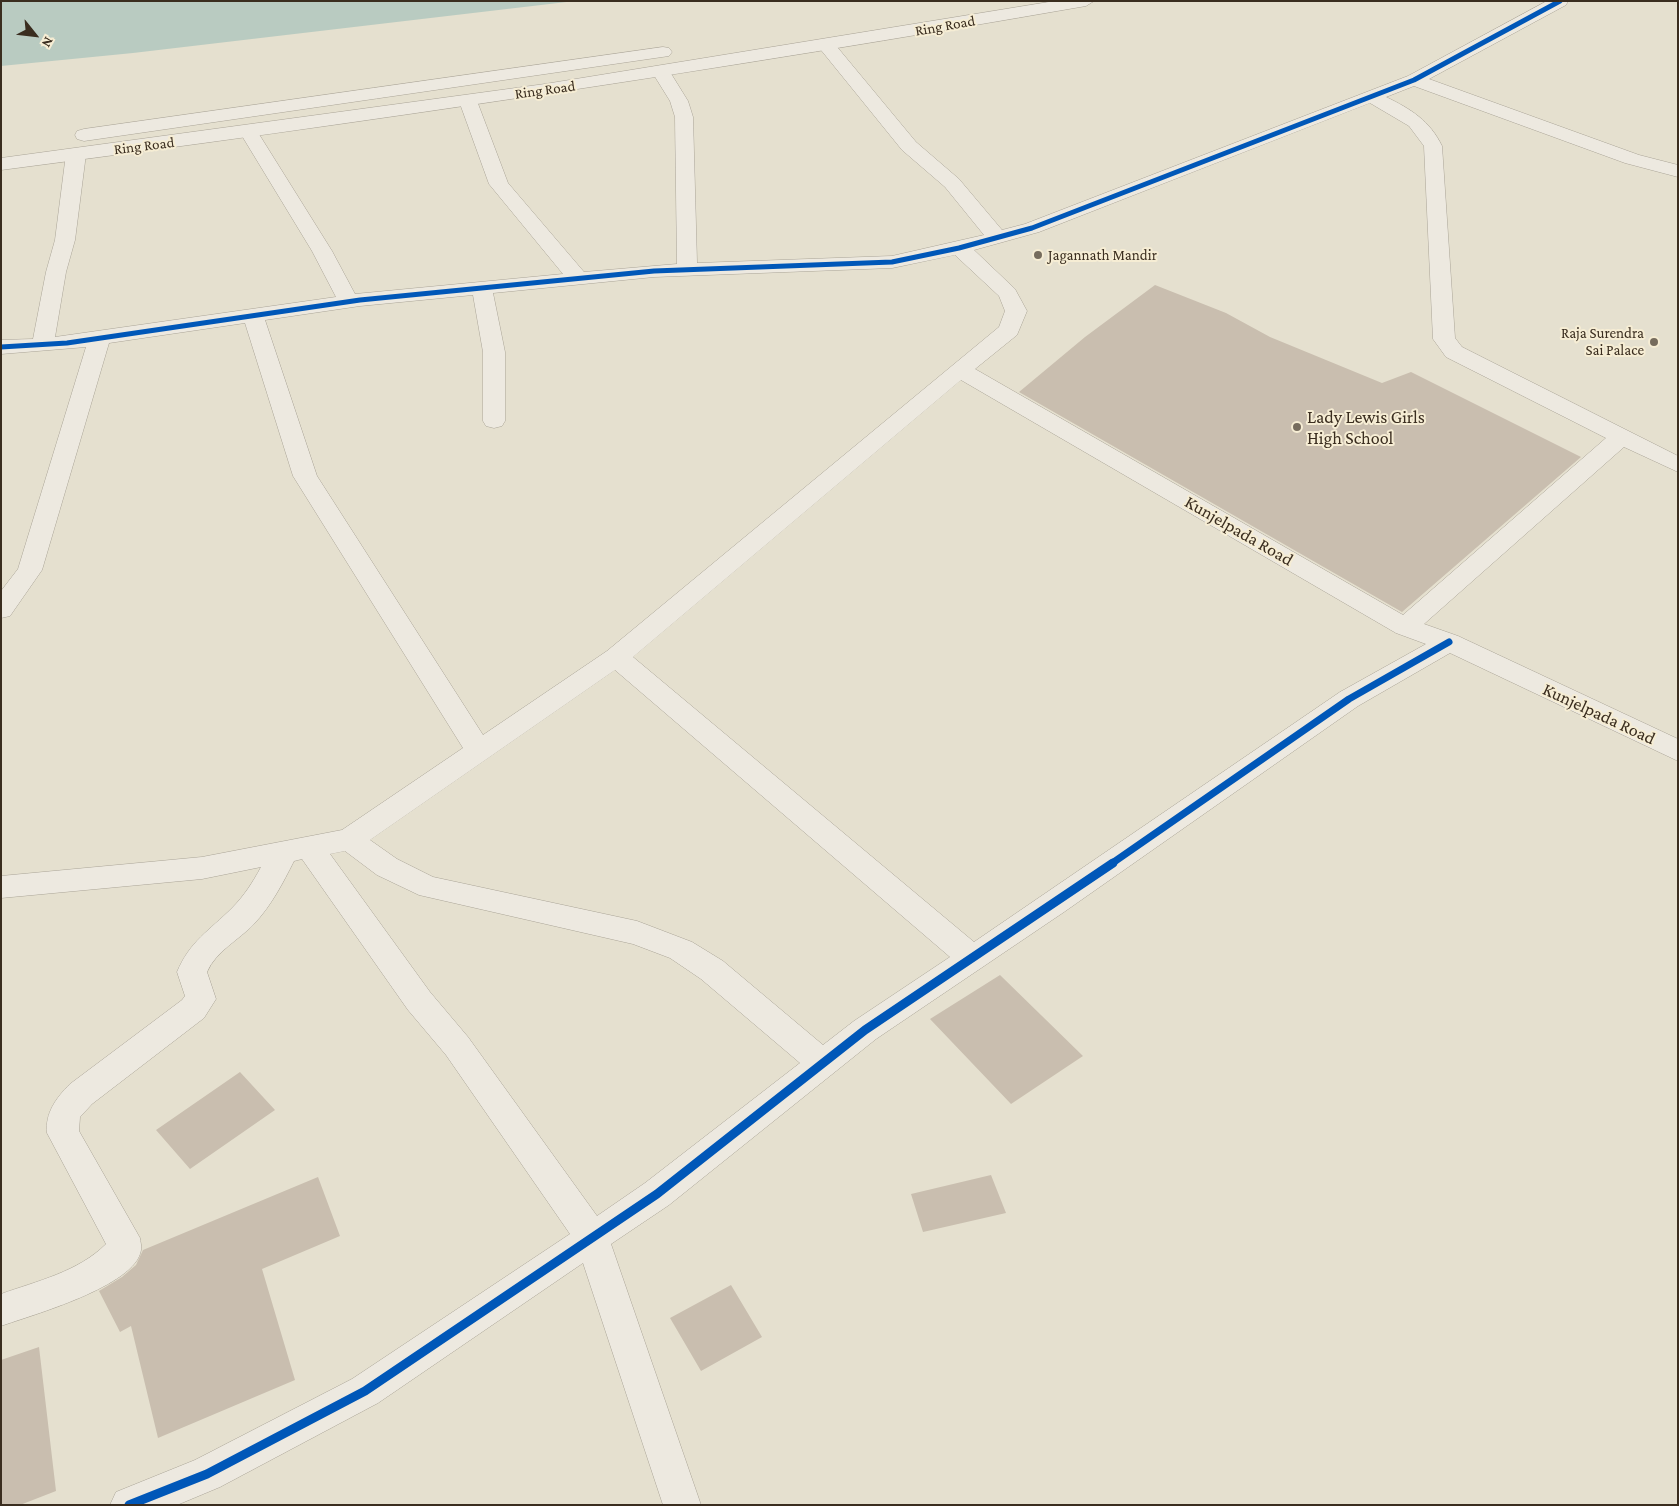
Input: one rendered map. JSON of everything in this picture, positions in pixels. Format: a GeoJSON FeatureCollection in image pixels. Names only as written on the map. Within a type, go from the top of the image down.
{"type":"FeatureCollection","features":[{"type":"Feature","properties":{"kind":"street","name":"Ring Road"},"geometry":{"type":"LineString","coordinates":[[848,24],[991,1]]}},
{"type":"Feature","properties":{"kind":"street","name":"Ring Road"},"geometry":{"type":"LineString","coordinates":[[73,146],[248,132],[468,101],[827,46],[1082,2]]}},
{"type":"Feature","properties":{"kind":"street"},"geometry":{"type":"LineString","coordinates":[[1,347],[43,345],[99,338],[348,301],[578,278],[687,270],[892,262],[959,248],[996,236],[1032,228],[1414,80],[1544,4]]}},
{"type":"Feature","properties":{"kind":"street"},"geometry":{"type":"LineString","coordinates":[[827,46],[909,146],[952,183],[996,236]]}},
{"type":"Feature","properties":{"kind":"street","name":"Ring Road"},"geometry":{"type":"LineString","coordinates":[[1,164],[73,146],[676,51]]}},
{"type":"Feature","properties":{"kind":"street"},"geometry":{"type":"LineString","coordinates":[[661,72],[679,102],[684,117],[687,270]]}},
{"type":"Feature","properties":{"kind":"street"},"geometry":{"type":"LineString","coordinates":[[1414,80],[1606,150],[1678,171]]}},
{"type":"Feature","properties":{"kind":"street"},"geometry":{"type":"LineString","coordinates":[[1372,97],[1415,119],[1428,134],[1433,146],[1444,339],[1454,352],[1678,465]]}},
{"type":"Feature","properties":{"kind":"street"},"geometry":{"type":"LineString","coordinates":[[468,101],[499,184],[578,278]]}},
{"type":"Feature","properties":{"kind":"street"},"geometry":{"type":"LineString","coordinates":[[248,132],[322,251],[348,301]]}},
{"type":"Feature","properties":{"kind":"street"},"geometry":{"type":"LineString","coordinates":[[43,345],[56,272],[65,240],[73,146]]}},
{"type":"Feature","properties":{"kind":"street"},"geometry":{"type":"LineString","coordinates":[[1,887],[202,868],[350,839],[616,657],[1009,330],[1016,311],[1008,292],[959,248]]}},
{"type":"Feature","properties":{"kind":"street"},"geometry":{"type":"LineString","coordinates":[[482,288],[494,352],[494,421]]}},
{"type":"Feature","properties":{"kind":"street"},"geometry":{"type":"LineString","coordinates":[[253,316],[305,476],[478,751]]}},
{"type":"Feature","properties":{"kind":"street"},"geometry":{"type":"LineString","coordinates":[[1,610],[30,570],[99,338]]}},
{"type":"Feature","properties":{"kind":"street","name":"Kunjelpada Road"},"geometry":{"type":"LineString","coordinates":[[960,370],[1405,627],[1449,642],[1678,751]]}},
{"type":"Feature","properties":{"kind":"street"},"geometry":{"type":"LineString","coordinates":[[1405,627],[1621,437]]}},
{"type":"Feature","properties":{"kind":"street"},"geometry":{"type":"LineString","coordinates":[[129,1505],[207,1474],[365,1391],[657,1194],[865,1030],[1062,898],[1349,699],[1449,642]]}},
{"type":"Feature","properties":{"kind":"street"},"geometry":{"type":"LineString","coordinates":[[616,657],[972,958]]}},
{"type":"Feature","properties":{"kind":"street"},"geometry":{"type":"LineString","coordinates":[[350,839],[380,864],[401,877],[429,887],[638,933],[681,950],[712,970],[822,1063]]}},
{"type":"Feature","properties":{"kind":"street"},"geometry":{"type":"LineString","coordinates":[[296,849],[457,1046],[592,1237],[682,1505]]}},
{"type":"Feature","properties":{"kind":"street"},"geometry":{"type":"LineString","coordinates":[[1,1310],[97,1274],[114,1262],[124,1250],[123,1238],[63,1133],[61,1121],[66,1109],[81,1094],[193,1009],[200,999],[199,988],[192,972],[195,964],[206,949],[242,917],[296,849]]}},
{"type":"Feature","properties":{"kind":"shaded area"},"geometry":{"type":"Polygon","coordinates":[[[1,1],[575,1],[133,53],[1,66],[1,1]]]}},
{"type":"Feature","properties":{"kind":"building","name":"Lady Lewis Girls High School"},"geometry":{"type":"Polygon","coordinates":[[[1155,285],[1226,313],[1270,337],[1382,383],[1411,372],[1581,457],[1402,612],[1019,392],[1085,337],[1155,285]]]}},
{"type":"Feature","properties":{"kind":"building"},"geometry":{"type":"Polygon","coordinates":[[[1000,975],[1083,1056],[1011,1104],[930,1019],[1000,975]]]}},
{"type":"Feature","properties":{"kind":"building"},"geometry":{"type":"Polygon","coordinates":[[[240,1072],[275,1110],[190,1169],[156,1130],[240,1072]]]}},
{"type":"Feature","properties":{"kind":"building"},"geometry":{"type":"Polygon","coordinates":[[[991,1175],[1006,1213],[923,1232],[911,1194],[991,1175]]]}},
{"type":"Feature","properties":{"kind":"building"},"geometry":{"type":"Polygon","coordinates":[[[318,1177],[340,1236],[262,1269],[295,1380],[158,1438],[131,1326],[120,1332],[99,1291],[122,1277],[136,1265],[143,1250],[318,1177]]]}},
{"type":"Feature","properties":{"kind":"building"},"geometry":{"type":"Polygon","coordinates":[[[731,1285],[762,1337],[701,1371],[670,1318],[731,1285]]]}},
{"type":"Feature","properties":{"kind":"building"},"geometry":{"type":"Polygon","coordinates":[[[39,1347],[56,1491],[20,1505],[1,1505],[1,1360],[39,1347]]]}},
{"type":"Feature","properties":{"kind":"cycle path"},"geometry":{"type":"LineString","coordinates":[[1,347],[67,343],[360,300],[654,271],[892,262],[959,248],[1032,228],[1414,80],[1560,1]]}},
{"type":"Feature","properties":{"kind":"cycle path"},"geometry":{"type":"LineString","coordinates":[[129,1505],[207,1474],[365,1391],[657,1194],[865,1030],[1054,904],[1349,699],[1449,642]]}},
{"type":"Feature","properties":{"kind":"place","name":"Jagannath Mandir"},"geometry":{"type":"Point","coordinates":[1038,255]}},
{"type":"Feature","properties":{"kind":"place","name":"Raja Surendra Sai Palace"},"geometry":{"type":"Point","coordinates":[1654,342]}},
{"type":"Feature","properties":{"kind":"place","name":"Lady Lewis Girls High School"},"geometry":{"type":"Point","coordinates":[1297,427]}}]}
